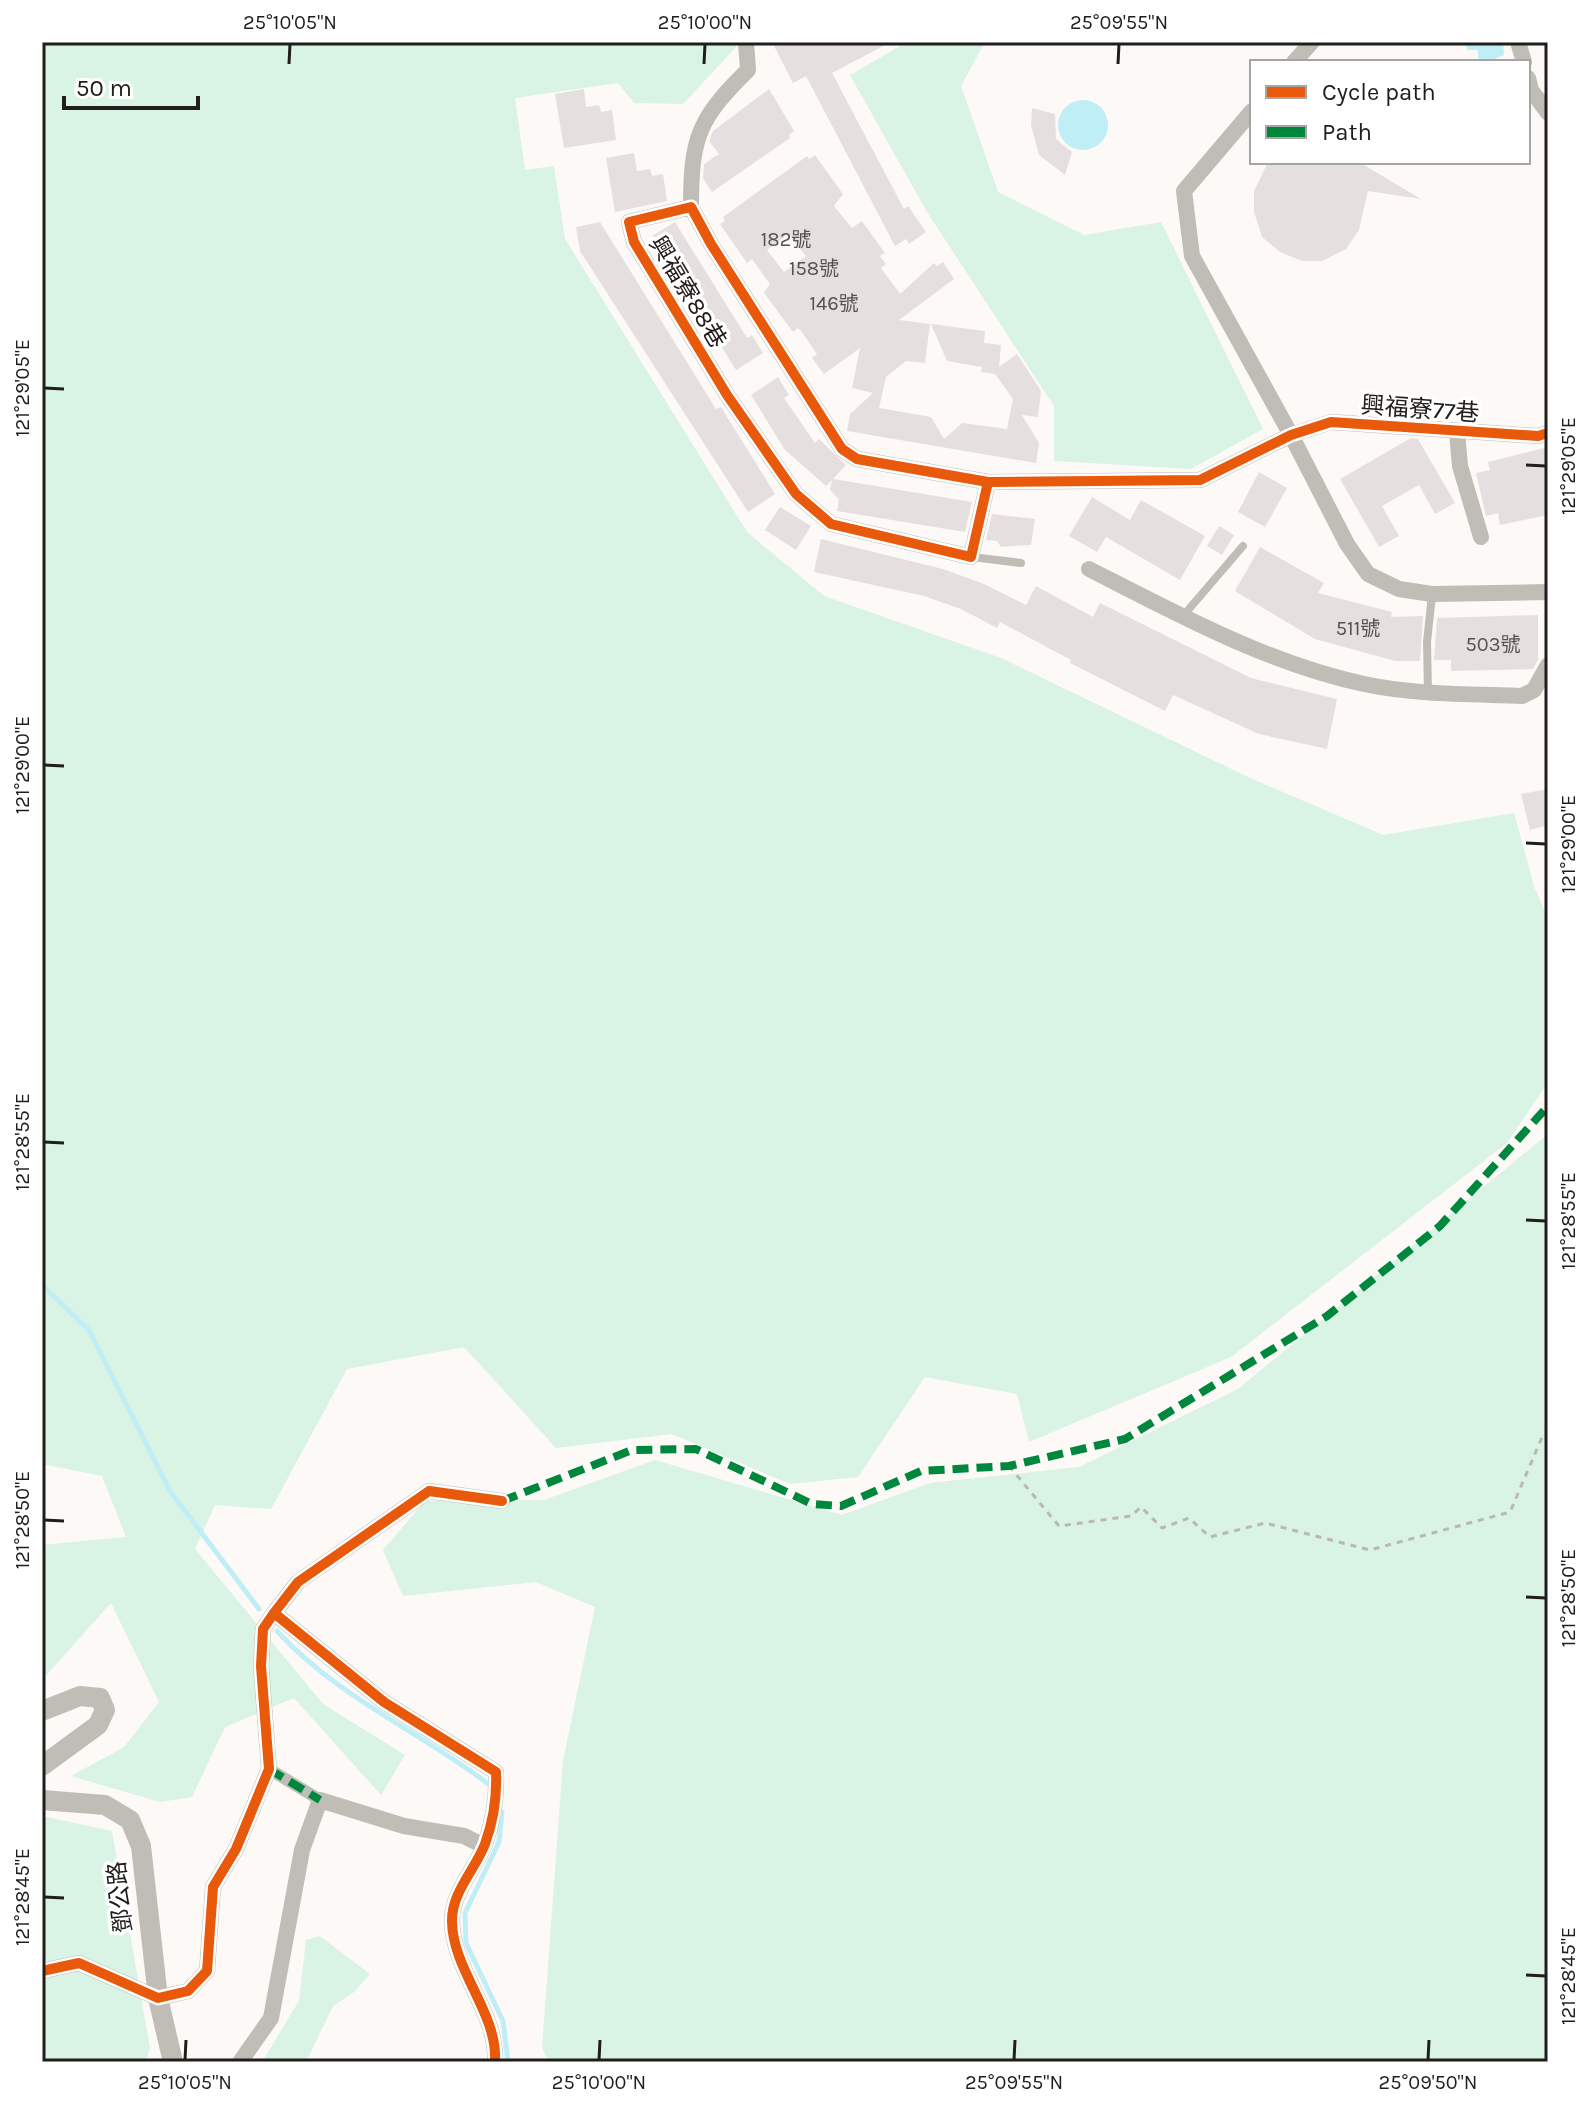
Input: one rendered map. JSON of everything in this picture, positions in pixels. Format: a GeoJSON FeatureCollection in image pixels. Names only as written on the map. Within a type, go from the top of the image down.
{"type":"FeatureCollection","features":[{"type":"Feature","properties":{"kind":"street","name":"興福寮88巷"},"geometry":{"type":"LineString","coordinates":[[746,42],[748,70],[725,92],[701,127],[691,157],[691,207],[711,244],[842,449],[857,459],[988,482],[1200,480],[1291,435]]}},
{"type":"Feature","properties":{"kind":"street"},"geometry":{"type":"LineString","coordinates":[[1296,60],[1312,42]]}},
{"type":"Feature","properties":{"kind":"street"},"geometry":{"type":"LineString","coordinates":[[1530,86],[1548,113]]}},
{"type":"Feature","properties":{"kind":"street"},"geometry":{"type":"LineString","coordinates":[[1250,113],[1184,191],[1192,256],[1347,544],[1368,574],[1399,589],[1432,594],[1548,592]]}},
{"type":"Feature","properties":{"kind":"street","name":"興福寮88巷"},"geometry":{"type":"LineString","coordinates":[[691,207],[629,222],[634,242],[727,395],[796,494],[831,524],[971,557]]}},
{"type":"Feature","properties":{"kind":"street","name":"興福寮77巷"},"geometry":{"type":"LineString","coordinates":[[1291,435],[1331,422],[1457,432],[1538,436],[1548,433]]}},
{"type":"Feature","properties":{"kind":"street"},"geometry":{"type":"LineString","coordinates":[[1457,432],[1460,466],[1481,537]]}},
{"type":"Feature","properties":{"kind":"street"},"geometry":{"type":"LineString","coordinates":[[971,557],[988,482]]}},
{"type":"Feature","properties":{"kind":"street"},"geometry":{"type":"LineString","coordinates":[[1089,569],[1182,617],[1245,645],[1363,684],[1428,692],[1522,696],[1534,690],[1548,665]]}},
{"type":"Feature","properties":{"kind":"street"},"geometry":{"type":"LineString","coordinates":[[42,1971],[79,1963],[158,1998],[188,1991],[207,1971],[213,1887],[236,1849],[269,1769],[261,1666],[263,1629],[298,1582],[429,1491],[502,1501]]}},
{"type":"Feature","properties":{"kind":"street"},"geometry":{"type":"LineString","coordinates":[[274,1613],[384,1702],[496,1772],[497,1787],[484,1846],[457,1896],[452,1922],[459,1952],[481,2003],[495,2062]]}},
{"type":"Feature","properties":{"kind":"street"},"geometry":{"type":"LineString","coordinates":[[42,1711],[80,1696],[100,1698],[105,1710],[98,1725],[42,1766]]}},
{"type":"Feature","properties":{"kind":"street"},"geometry":{"type":"LineString","coordinates":[[269,1769],[320,1800],[404,1826],[464,1836],[484,1846]]}},
{"type":"Feature","properties":{"kind":"street","name":"鄧公路"},"geometry":{"type":"LineString","coordinates":[[42,1800],[105,1805],[130,1820],[141,1846],[158,1998],[173,2062]]}},
{"type":"Feature","properties":{"kind":"street"},"geometry":{"type":"LineString","coordinates":[[240,2062],[271,2018],[302,1850],[320,1800]]}},
{"type":"Feature","properties":{"kind":"lane"},"geometry":{"type":"LineString","coordinates":[[1182,617],[1243,546]]}},
{"type":"Feature","properties":{"kind":"lane"},"geometry":{"type":"LineString","coordinates":[[971,557],[1021,563]]}},
{"type":"Feature","properties":{"kind":"lane"},"geometry":{"type":"LineString","coordinates":[[1428,692],[1427,642],[1432,594]]}},
{"type":"Feature","properties":{"kind":"path"},"geometry":{"type":"LineString","coordinates":[[1009,1466],[1059,1526],[1131,1516],[1141,1507],[1162,1528],[1189,1518],[1210,1537],[1265,1523],[1370,1550],[1510,1512],[1543,1435],[1548,1430]]}},
{"type":"Feature","properties":{"kind":"green space"},"geometry":{"type":"Polygon","coordinates":[[[42,42],[736,42],[736,47],[683,104],[634,103],[618,83],[515,98],[525,170],[554,166],[565,239],[747,532],[824,596],[1001,658],[1250,778],[1383,835],[1514,813],[1535,889],[1548,918],[1548,1082],[1507,1143],[1231,1357],[1029,1442],[1017,1394],[925,1377],[858,1477],[790,1484],[672,1434],[556,1448],[464,1347],[347,1369],[271,1509],[215,1505],[195,1549],[323,1704],[405,1755],[381,1795],[294,1698],[225,1727],[192,1797],[160,1802],[71,1776],[124,1747],[159,1702],[111,1603],[42,1680],[42,1545],[126,1537],[102,1476],[42,1464],[42,42]]]}},
{"type":"Feature","properties":{"kind":"green space"},"geometry":{"type":"Polygon","coordinates":[[[907,42],[985,42],[961,86],[998,192],[1084,235],[1161,222],[1263,429],[1191,469],[1054,461],[1054,406],[927,212],[850,75],[907,42]]]}},
{"type":"Feature","properties":{"kind":"green space"},"geometry":{"type":"Polygon","coordinates":[[[1548,1134],[1548,2062],[549,2062],[542,2048],[563,1761],[595,1607],[536,1582],[403,1596],[383,1550],[425,1501],[544,1500],[655,1460],[842,1515],[930,1483],[1079,1467],[1238,1389],[1548,1134]]]}},
{"type":"Feature","properties":{"kind":"green space"},"geometry":{"type":"Polygon","coordinates":[[[42,1816],[112,1831],[150,2048],[146,2062],[42,2062],[42,1816]]]}},
{"type":"Feature","properties":{"kind":"green space"},"geometry":{"type":"Polygon","coordinates":[[[320,1936],[370,1974],[354,1992],[333,2006],[306,2062],[262,2062],[299,2001],[306,1940],[320,1936]]]}},
{"type":"Feature","properties":{"kind":"water"},"geometry":{"type":"Polygon","coordinates":[[[1503,42],[1504,55],[1492,60],[1478,58],[1478,50],[1468,50],[1465,44],[1503,42]]]}},
{"type":"Feature","properties":{"kind":"water"},"geometry":{"type":"Polygon","coordinates":[[[1083,100],[1101,107],[1108,125],[1101,143],[1083,150],[1065,143],[1058,125],[1065,107],[1083,100]]]}},
{"type":"Feature","properties":{"kind":"building"},"geometry":{"type":"Polygon","coordinates":[[[772,42],[891,42],[832,73],[904,209],[908,206],[926,232],[909,244],[906,239],[895,246],[806,76],[793,83],[772,42]]]}},
{"type":"Feature","properties":{"kind":"building"},"geometry":{"type":"Polygon","coordinates":[[[584,89],[586,107],[599,105],[601,112],[612,110],[616,140],[564,148],[555,94],[584,89]]]}},
{"type":"Feature","properties":{"kind":"building"},"geometry":{"type":"Polygon","coordinates":[[[769,89],[794,131],[790,138],[712,192],[703,178],[704,164],[719,154],[709,141],[713,131],[769,89]]]}},
{"type":"Feature","properties":{"kind":"building"},"geometry":{"type":"Polygon","coordinates":[[[1032,108],[1055,114],[1056,139],[1072,152],[1065,175],[1039,155],[1031,125],[1032,108]]]}},
{"type":"Feature","properties":{"kind":"building"},"geometry":{"type":"Polygon","coordinates":[[[634,153],[637,171],[650,169],[652,176],[663,174],[667,201],[615,212],[606,158],[634,153]]]}},
{"type":"Feature","properties":{"kind":"building"},"geometry":{"type":"Polygon","coordinates":[[[815,155],[843,194],[834,206],[852,228],[862,221],[885,253],[880,256],[886,264],[881,268],[900,294],[934,263],[937,266],[943,262],[954,279],[899,320],[930,324],[925,363],[906,361],[886,377],[879,408],[931,417],[944,439],[962,423],[1007,429],[1013,399],[995,374],[981,372],[982,367],[947,361],[931,324],[985,331],[984,343],[1001,345],[999,367],[1017,354],[1041,391],[1038,417],[1022,415],[1039,443],[1036,463],[847,431],[850,414],[873,393],[852,388],[860,348],[824,374],[812,358],[817,354],[801,331],[798,328],[793,332],[764,293],[770,284],[752,259],[747,263],[720,224],[725,221],[723,217],[807,156],[809,159],[815,155]],[[788,234],[767,250],[784,272],[806,256],[788,234]]]}},
{"type":"Feature","properties":{"kind":"building"},"geometry":{"type":"Polygon","coordinates":[[[1267,164],[1362,164],[1421,199],[1368,191],[1359,230],[1346,249],[1322,261],[1302,261],[1280,252],[1262,237],[1254,212],[1254,191],[1267,164]]]}},
{"type":"Feature","properties":{"kind":"building"},"geometry":{"type":"Polygon","coordinates":[[[600,222],[716,409],[721,407],[775,494],[748,512],[580,251],[576,227],[600,222]]]}},
{"type":"Feature","properties":{"kind":"building"},"geometry":{"type":"Polygon","coordinates":[[[675,222],[747,338],[752,335],[763,353],[736,370],[652,236],[675,222]]]}},
{"type":"Feature","properties":{"kind":"building"},"geometry":{"type":"Polygon","coordinates":[[[778,377],[789,395],[784,398],[815,443],[819,439],[846,465],[833,479],[972,502],[965,532],[837,511],[839,499],[830,490],[832,480],[826,486],[785,450],[751,395],[778,377]]]}},
{"type":"Feature","properties":{"kind":"building"},"geometry":{"type":"Polygon","coordinates":[[[1411,438],[1418,439],[1455,503],[1435,514],[1419,485],[1382,506],[1399,536],[1379,547],[1340,479],[1411,438]]]}},
{"type":"Feature","properties":{"kind":"building"},"geometry":{"type":"Polygon","coordinates":[[[1548,447],[1548,515],[1500,525],[1498,513],[1486,516],[1476,473],[1490,470],[1488,462],[1548,447]]]}},
{"type":"Feature","properties":{"kind":"building"},"geometry":{"type":"Polygon","coordinates":[[[1259,472],[1287,488],[1265,527],[1238,512],[1259,472]]]}},
{"type":"Feature","properties":{"kind":"building"},"geometry":{"type":"Polygon","coordinates":[[[1092,497],[1130,520],[1141,500],[1205,536],[1180,580],[1106,537],[1097,552],[1069,536],[1092,497]]]}},
{"type":"Feature","properties":{"kind":"building"},"geometry":{"type":"Polygon","coordinates":[[[780,507],[811,526],[796,550],[765,530],[780,507]]]}},
{"type":"Feature","properties":{"kind":"building"},"geometry":{"type":"Polygon","coordinates":[[[992,514],[1035,519],[1031,545],[1001,547],[997,541],[986,540],[992,514]]]}},
{"type":"Feature","properties":{"kind":"building"},"geometry":{"type":"Polygon","coordinates":[[[1219,526],[1234,535],[1222,555],[1207,546],[1219,526]]]}},
{"type":"Feature","properties":{"kind":"building"},"geometry":{"type":"Polygon","coordinates":[[[821,539],[943,569],[984,584],[1026,605],[1036,586],[1093,617],[1100,603],[1251,678],[1337,699],[1327,749],[1259,734],[1173,695],[1165,711],[1070,663],[1071,660],[1000,622],[997,628],[961,609],[924,596],[814,572],[821,539]]]}},
{"type":"Feature","properties":{"kind":"building"},"geometry":{"type":"Polygon","coordinates":[[[1260,547],[1324,583],[1318,593],[1392,612],[1391,617],[1423,616],[1420,661],[1395,661],[1315,639],[1235,591],[1260,547]]]}},
{"type":"Feature","properties":{"kind":"building"},"geometry":{"type":"Polygon","coordinates":[[[1538,615],[1538,660],[1533,669],[1451,671],[1451,660],[1434,660],[1437,618],[1538,615]]]}},
{"type":"Feature","properties":{"kind":"building"},"geometry":{"type":"Polygon","coordinates":[[[1548,789],[1548,825],[1530,830],[1521,794],[1548,789]]]}},
{"type":"Feature","properties":{"kind":"waterway"},"geometry":{"type":"LineString","coordinates":[[42,1285],[89,1330],[170,1491],[259,1609]]}},
{"type":"Feature","properties":{"kind":"waterway"},"geometry":{"type":"LineString","coordinates":[[277,1631],[353,1695],[491,1786]]}},
{"type":"Feature","properties":{"kind":"waterway"},"geometry":{"type":"LineString","coordinates":[[502,1812],[499,1842],[465,1913],[466,1943],[503,2021],[508,2062]]}},
{"type":"Feature","properties":{"kind":"marked path"},"geometry":{"type":"LineString","coordinates":[[502,1501],[632,1450],[696,1449],[812,1504],[841,1506],[921,1471],[1009,1466],[1125,1439],[1327,1316],[1440,1226],[1548,1106]]}},
{"type":"Feature","properties":{"kind":"marked path"},"geometry":{"type":"LineString","coordinates":[[269,1769],[320,1800]]}},
{"type":"Feature","properties":{"kind":"cycle path"},"geometry":{"type":"LineString","coordinates":[[988,482],[971,557],[831,524],[796,494],[727,395],[634,242],[629,222],[691,207],[711,244],[842,449],[857,459],[988,482],[1200,480],[1291,435],[1331,422],[1538,436],[1548,433]]}},
{"type":"Feature","properties":{"kind":"cycle path"},"geometry":{"type":"LineString","coordinates":[[495,2062],[490,2026],[460,1958],[452,1922],[459,1891],[488,1836],[495,1800],[496,1772],[384,1702],[274,1613],[298,1582],[429,1491],[502,1501]]}},
{"type":"Feature","properties":{"kind":"cycle path"},"geometry":{"type":"LineString","coordinates":[[42,1971],[79,1963],[158,1998],[188,1991],[207,1971],[213,1887],[236,1849],[269,1769],[261,1666],[263,1629],[274,1613]]}}]}
